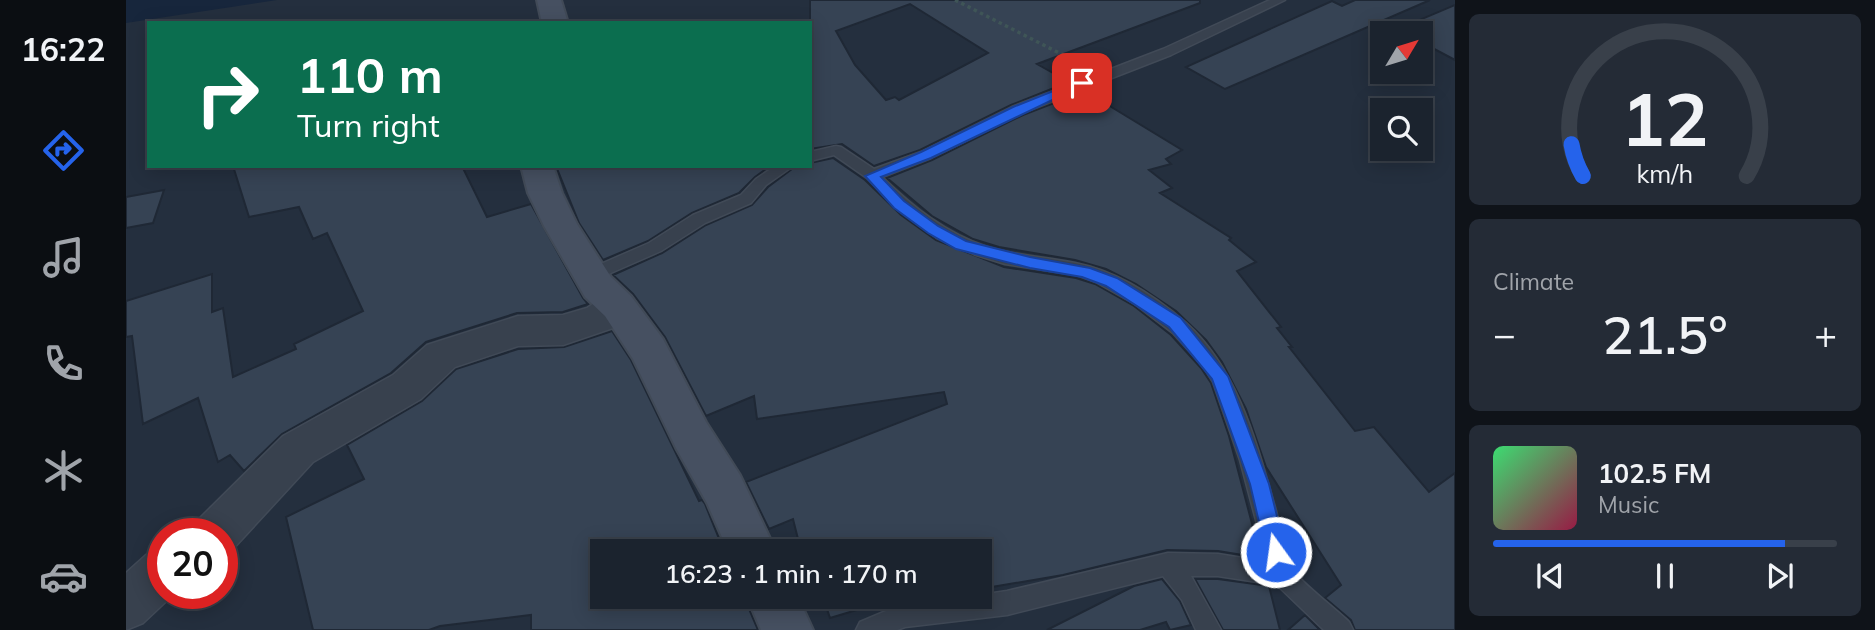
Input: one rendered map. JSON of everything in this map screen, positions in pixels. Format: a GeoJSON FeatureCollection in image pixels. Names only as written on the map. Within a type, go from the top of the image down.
{"type":"FeatureCollection","features":[{"type":"Feature","properties":{"kind":"street"},"geometry":{"type":"LineString","coordinates":[[550,0],[555,21]]}},
{"type":"Feature","properties":{"kind":"street"},"geometry":{"type":"LineString","coordinates":[[538,168],[545,193],[561,226],[598,287],[618,306],[649,350],[691,435],[724,490],[746,539]]}},
{"type":"Feature","properties":{"kind":"street"},"geometry":{"type":"LineString","coordinates":[[231,518],[298,449],[407,387],[441,356],[518,331],[563,330],[600,318],[618,306]]}},
{"type":"Feature","properties":{"kind":"street"},"geometry":{"type":"LineString","coordinates":[[126,606],[147,587]]}},
{"type":"Feature","properties":{"kind":"street"},"geometry":{"type":"LineString","coordinates":[[777,609],[787,630]]}},
{"type":"Feature","properties":{"kind":"lane"},"geometry":{"type":"LineString","coordinates":[[872,176],[926,155],[1017,110],[1167,52],[1279,0]]}},
{"type":"Feature","properties":{"kind":"lane"},"geometry":{"type":"LineString","coordinates":[[812,157],[836,150],[872,176],[899,205],[933,230],[961,245],[1030,263],[1084,272],[1111,282],[1175,323],[1219,376],[1259,484],[1282,575],[1341,630]]}},
{"type":"Feature","properties":{"kind":"lane"},"geometry":{"type":"LineString","coordinates":[[591,275],[654,247],[699,219],[746,199],[761,181],[783,168]]}},
{"type":"Feature","properties":{"kind":"lane"},"geometry":{"type":"LineString","coordinates":[[867,630],[905,615],[1007,603],[1168,564],[1218,565],[1282,575]]}},
{"type":"Feature","properties":{"kind":"lane"},"geometry":{"type":"LineString","coordinates":[[1168,564],[1190,592],[1209,630]]}},
{"type":"Feature","properties":{"kind":"path"},"geometry":{"type":"LineString","coordinates":[[955,0],[1103,75]]}},
{"type":"Feature","properties":{"kind":"water"},"geometry":{"type":"Polygon","coordinates":[[[126,0],[277,0],[126,23],[126,0]]]}},
{"type":"Feature","properties":{"kind":"building"},"geometry":{"type":"Polygon","coordinates":[[[810,0],[1200,0],[1200,3],[1037,64],[1069,82],[1011,105],[920,150],[874,166],[842,144],[812,149],[810,0]],[[910,4],[836,31],[855,65],[886,100],[895,97],[899,100],[988,53],[910,4]]]}},
{"type":"Feature","properties":{"kind":"building"},"geometry":{"type":"Polygon","coordinates":[[[1355,0],[1430,0],[1382,21],[1370,21],[1370,26],[1225,89],[1186,67],[1332,1],[1342,6],[1355,0]]]}},
{"type":"Feature","properties":{"kind":"building"},"geometry":{"type":"Polygon","coordinates":[[[1455,5],[1455,60],[1433,48],[1433,21],[1417,21],[1455,5]]]}},
{"type":"Feature","properties":{"kind":"building"},"geometry":{"type":"Polygon","coordinates":[[[1085,91],[1182,150],[1166,159],[1171,164],[1149,170],[1172,188],[1160,193],[1231,238],[1229,240],[1256,262],[1237,271],[1281,327],[1277,328],[1292,347],[1289,347],[1355,431],[1374,427],[1429,492],[1455,473],[1455,630],[1355,630],[1351,620],[1325,598],[1341,585],[1266,467],[1246,409],[1222,362],[1206,340],[1176,311],[1136,284],[1106,269],[973,239],[932,216],[887,178],[932,160],[1023,115],[1085,91]]]}},
{"type":"Feature","properties":{"kind":"building"},"geometry":{"type":"Polygon","coordinates":[[[833,158],[865,180],[901,215],[936,240],[1004,267],[1076,278],[1095,284],[1134,306],[1171,335],[1211,383],[1229,436],[1261,558],[1218,551],[1167,550],[1063,575],[992,587],[992,539],[798,539],[793,519],[769,529],[746,482],[947,404],[944,392],[757,419],[754,396],[706,416],[665,337],[633,294],[613,275],[662,253],[706,225],[752,205],[768,187],[793,168],[812,168],[812,163],[833,158]]]}},
{"type":"Feature","properties":{"kind":"building"},"geometry":{"type":"Polygon","coordinates":[[[234,168],[463,168],[487,217],[531,204],[588,304],[563,312],[517,313],[426,342],[391,373],[282,434],[244,471],[230,455],[218,462],[198,398],[143,424],[132,336],[126,337],[126,301],[212,274],[212,312],[223,308],[233,377],[296,349],[294,344],[363,311],[327,233],[313,239],[299,207],[249,217],[234,168]]]}},
{"type":"Feature","properties":{"kind":"building"},"geometry":{"type":"Polygon","coordinates":[[[557,168],[767,168],[739,193],[692,213],[648,241],[603,260],[579,223],[557,168]]]}},
{"type":"Feature","properties":{"kind":"building"},"geometry":{"type":"Polygon","coordinates":[[[164,190],[153,223],[126,228],[126,197],[164,190]]]}},
{"type":"Feature","properties":{"kind":"building"},"geometry":{"type":"Polygon","coordinates":[[[612,331],[631,360],[699,501],[702,500],[705,504],[719,539],[590,539],[590,609],[749,609],[758,630],[531,630],[531,615],[440,626],[429,630],[313,630],[286,517],[364,479],[347,445],[422,401],[456,369],[518,349],[564,347],[612,331]]]}},
{"type":"Feature","properties":{"kind":"building"},"geometry":{"type":"Polygon","coordinates":[[[1162,579],[1180,601],[1191,625],[1170,630],[1166,622],[1140,630],[1047,630],[1134,586],[1162,579]]]}},
{"type":"Feature","properties":{"kind":"building"},"geometry":{"type":"Polygon","coordinates":[[[1195,579],[1218,579],[1269,586],[1280,630],[1223,630],[1195,579]]]}},
{"type":"Feature","properties":{"kind":"building"},"geometry":{"type":"Polygon","coordinates":[[[827,609],[860,609],[830,618],[827,609]]]}},
{"type":"Feature","properties":{"kind":"building"},"geometry":{"type":"Polygon","coordinates":[[[1305,615],[1320,630],[1288,630],[1305,615]]]}},
{"type":"Feature","properties":{"kind":"route"},"geometry":{"type":"LineString","coordinates":[[1082,83],[1017,110],[926,155],[872,176],[899,205],[933,230],[961,245],[1030,263],[1061,266],[1084,272],[1133,294],[1175,323],[1219,376],[1259,484],[1276,552]]}}]}
